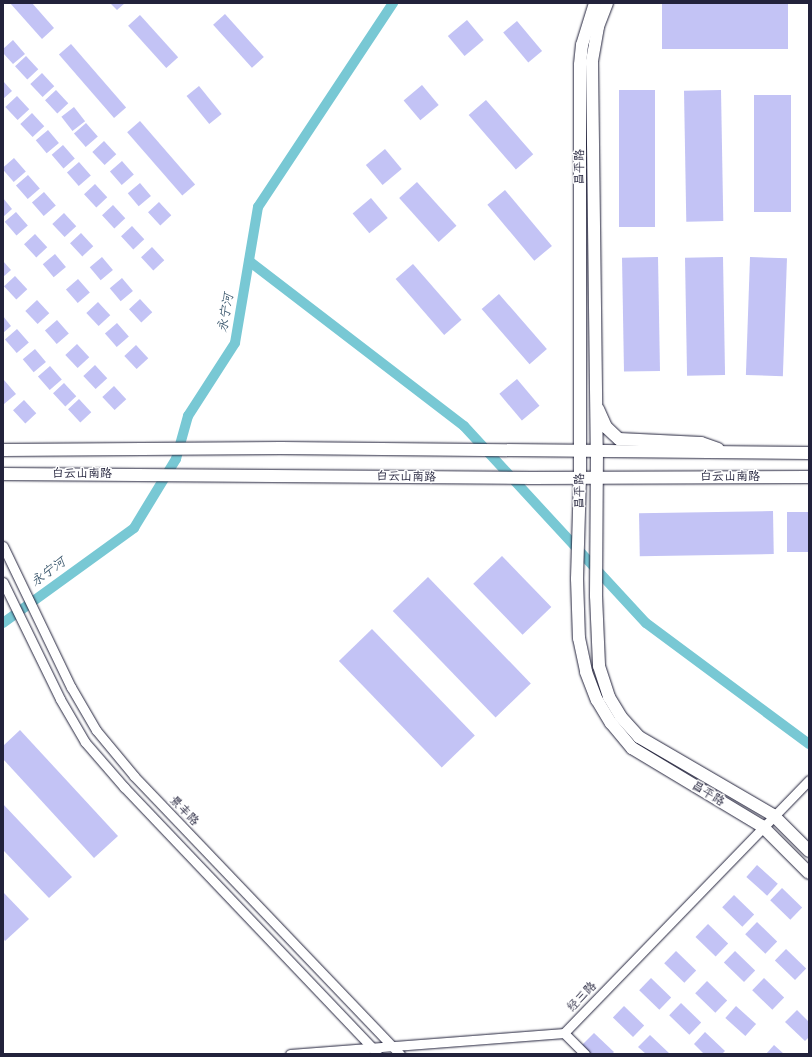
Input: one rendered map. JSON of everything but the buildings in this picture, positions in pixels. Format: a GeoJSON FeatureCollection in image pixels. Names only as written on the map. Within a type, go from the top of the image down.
{"type":"FeatureCollection","features":[{"type":"Feature","properties":{"kind":"main road","name":"昌平路"},"geometry":{"type":"LineString","coordinates":[[595,3],[582,45],[580,66],[580,532],[577,579],[580,638],[586,672],[597,700],[611,723],[632,748],[762,826],[809,873]]}},
{"type":"Feature","properties":{"kind":"main road","name":"昌平路"},"geometry":{"type":"LineString","coordinates":[[607,3],[598,27],[592,62],[597,451],[596,596],[599,666],[609,696],[621,717],[639,737],[660,751],[773,815],[809,851]]}},
{"type":"Feature","properties":{"kind":"main road"},"geometry":{"type":"LineString","coordinates":[[596,407],[606,427],[619,439],[701,443],[727,452]]}},
{"type":"Feature","properties":{"kind":"main road","name":"白云山南路"},"geometry":{"type":"LineString","coordinates":[[3,450],[450,449],[809,453]]}},
{"type":"Feature","properties":{"kind":"main road","name":"白云山南路"},"geometry":{"type":"LineString","coordinates":[[3,474],[530,478],[597,476],[809,477]]}},
{"type":"Feature","properties":{"kind":"street","name":"景丰路"},"geometry":{"type":"LineString","coordinates":[[3,546],[48,639],[96,730],[134,776],[400,1054]]}},
{"type":"Feature","properties":{"kind":"street"},"geometry":{"type":"LineString","coordinates":[[3,582],[34,648],[85,742],[124,787],[376,1051]]}},
{"type":"Feature","properties":{"kind":"street","name":"经三路"},"geometry":{"type":"LineString","coordinates":[[564,1033],[762,826],[808,781]]}},
{"type":"Feature","properties":{"kind":"street"},"geometry":{"type":"LineString","coordinates":[[290,1054],[376,1051],[393,1046],[564,1033],[585,1054]]}},
{"type":"Feature","properties":{"kind":"waterway","name":"永宁河"},"geometry":{"type":"LineString","coordinates":[[3,623],[134,528],[176,459],[188,416],[235,343],[258,207],[393,3]]}},
{"type":"Feature","properties":{"kind":"waterway"},"geometry":{"type":"LineString","coordinates":[[249,261],[464,426],[646,623],[809,744]]}}]}
